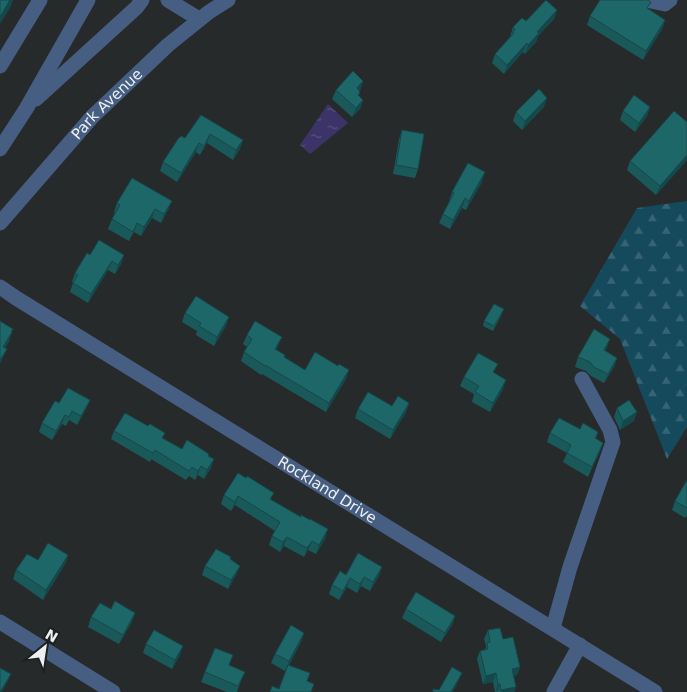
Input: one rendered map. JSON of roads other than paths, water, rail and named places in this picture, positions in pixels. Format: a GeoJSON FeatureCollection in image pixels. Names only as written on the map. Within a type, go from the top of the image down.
{"type":"FeatureCollection","features":[{"type":"Feature","properties":{"kind":"street"},"geometry":{"type":"LineString","coordinates":[[0,66],[40,0]]}},
{"type":"Feature","properties":{"kind":"street"},"geometry":{"type":"LineString","coordinates":[[0,149],[26,109],[88,0]]}},
{"type":"Feature","properties":{"kind":"street"},"geometry":{"type":"LineString","coordinates":[[26,109],[137,7],[142,0]]}},
{"type":"Feature","properties":{"kind":"street"},"geometry":{"type":"LineString","coordinates":[[168,0],[199,19]]}},
{"type":"Feature","properties":{"kind":"street","name":"Park Avenue"},"geometry":{"type":"LineString","coordinates":[[0,223],[92,117],[168,45],[199,19],[228,0]]}},
{"type":"Feature","properties":{"kind":"street"},"geometry":{"type":"LineString","coordinates":[[646,0],[665,4],[670,0]]}},
{"type":"Feature","properties":{"kind":"street","name":"Rockland Drive"},"geometry":{"type":"LineString","coordinates":[[0,287],[24,304],[655,692]]}},
{"type":"Feature","properties":{"kind":"street"},"geometry":{"type":"LineString","coordinates":[[553,628],[570,567],[613,442],[610,430],[582,379]]}},
{"type":"Feature","properties":{"kind":"street"},"geometry":{"type":"LineString","coordinates":[[0,622],[113,692]]}},
{"type":"Feature","properties":{"kind":"street"},"geometry":{"type":"LineString","coordinates":[[554,692],[580,645]]}},
{"type":"Feature","properties":{"kind":"water"},"geometry":{"type":"Polygon","coordinates":[[[328,104],[348,123],[310,154],[300,145],[328,104]]]}}]}
